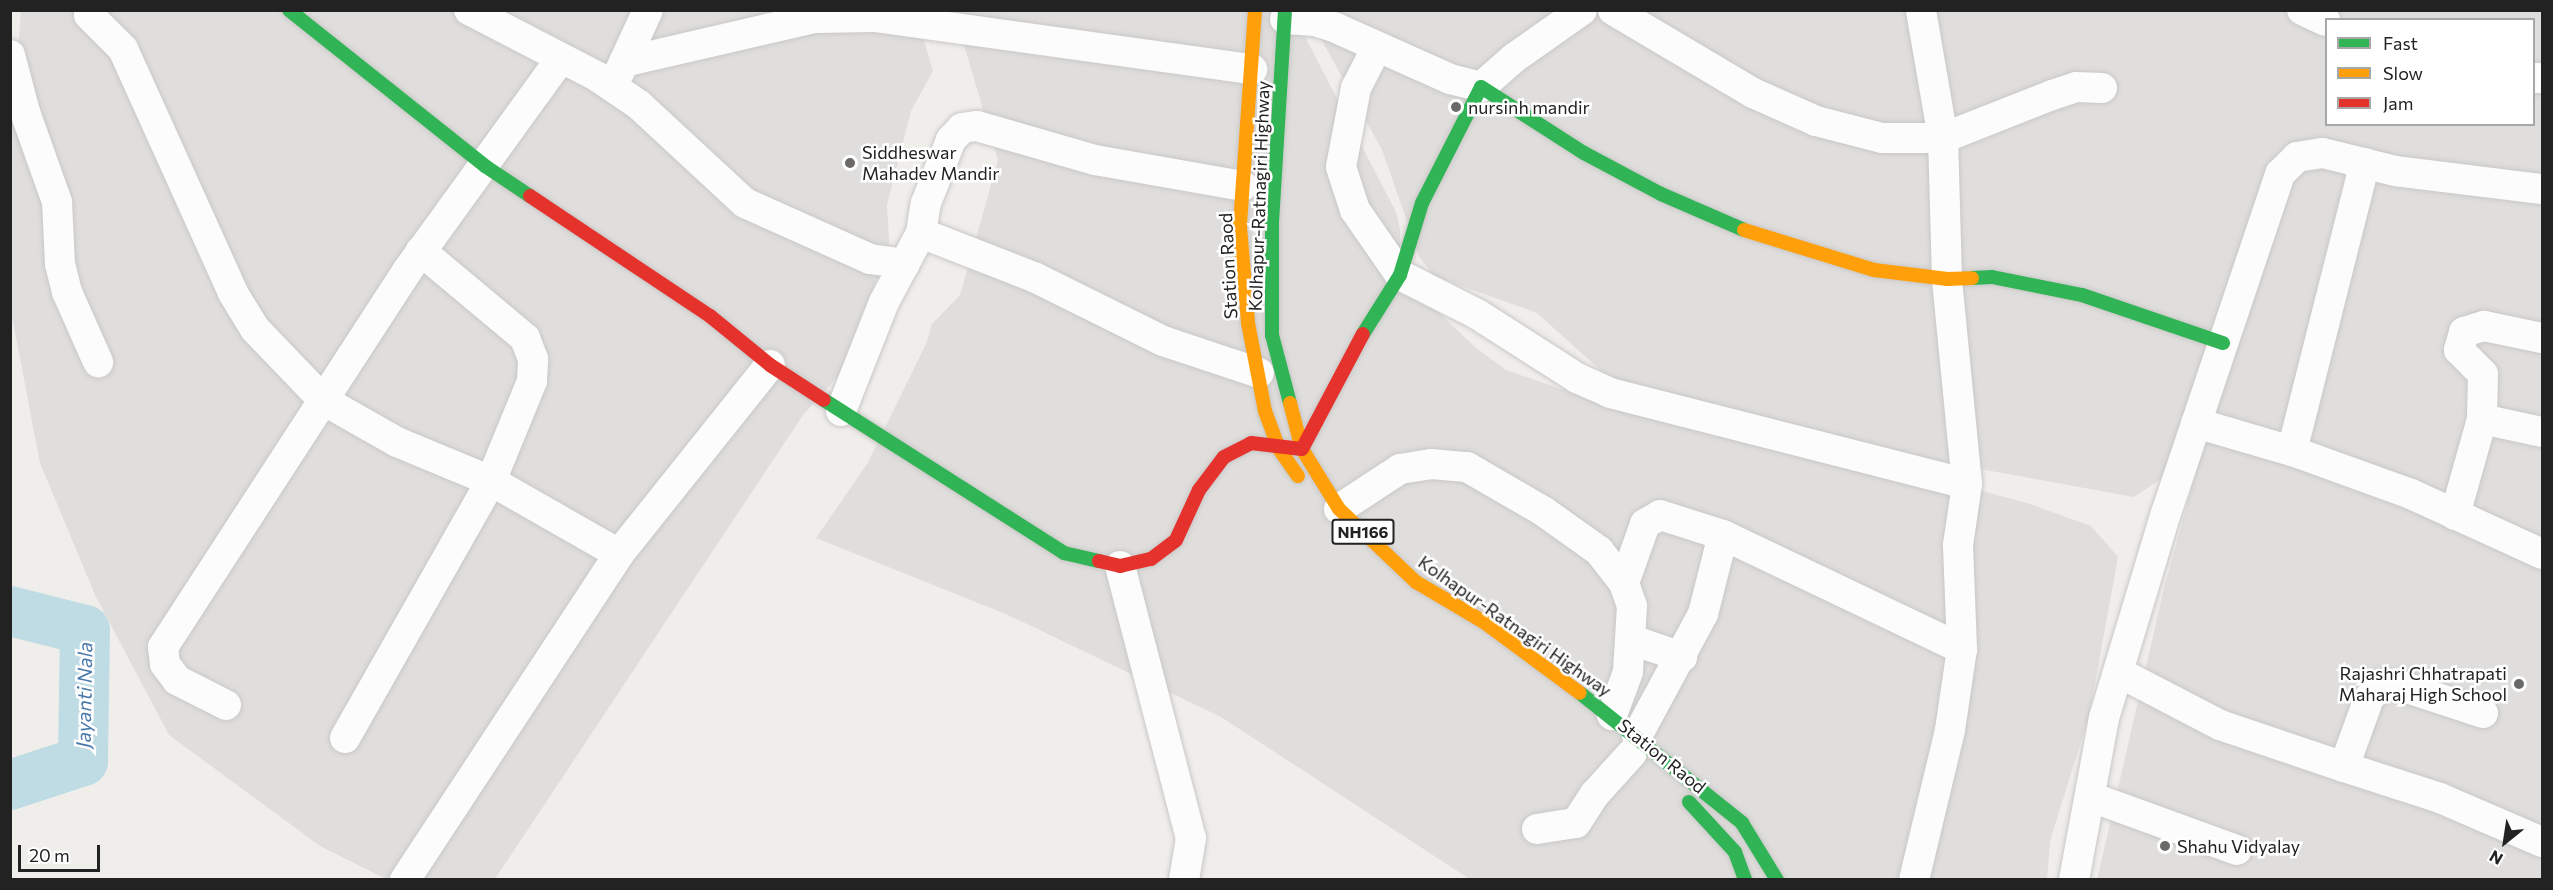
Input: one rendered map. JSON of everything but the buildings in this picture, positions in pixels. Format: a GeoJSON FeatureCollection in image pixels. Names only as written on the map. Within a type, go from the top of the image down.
{"type":"FeatureCollection","features":[{"type":"Feature","properties":{"kind":"main road"},"geometry":{"type":"LineString","coordinates":[[289,10],[485,166],[710,316],[770,365],[1064,553],[1120,566],[1151,559],[1176,540],[1199,490],[1224,457],[1251,443],[1279,449],[1302,450],[1359,341],[1400,275],[1422,203],[1481,87],[1584,153],[1661,194],[1765,238],[1874,270],[1947,279],[1992,277],[2082,295],[2223,343]]}},
{"type":"Feature","properties":{"kind":"main road","name":"Station Raod"},"geometry":{"type":"LineString","coordinates":[[1255,10],[1240,227],[1248,323],[1265,411],[1279,449],[1306,487]]}},
{"type":"Feature","properties":{"kind":"main road","name":"Kolhapur-Ratnagiri Highway"},"geometry":{"type":"LineString","coordinates":[[1285,15],[1272,222],[1272,335],[1302,450],[1330,514],[1416,582],[1484,622],[1609,724],[1742,823],[1777,879]]}},
{"type":"Feature","properties":{"kind":"main road","name":"Station Raod"},"geometry":{"type":"LineString","coordinates":[[1609,724],[1635,744],[1658,776]]}},
{"type":"Feature","properties":{"kind":"main road","name":"Station Raod"},"geometry":{"type":"LineString","coordinates":[[1676,790],[1702,813],[1735,852],[1745,879]]}},
{"type":"Feature","properties":{"kind":"street"},"geometry":{"type":"LineString","coordinates":[[469,10],[560,60],[618,74],[815,18],[874,17],[1252,69]]}},
{"type":"Feature","properties":{"kind":"street"},"geometry":{"type":"LineString","coordinates":[[618,74],[648,10]]}},
{"type":"Feature","properties":{"kind":"street"},"geometry":{"type":"LineString","coordinates":[[1285,15],[1315,21],[1450,78],[1481,87],[1514,57],[1582,10]]}},
{"type":"Feature","properties":{"kind":"street"},"geometry":{"type":"LineString","coordinates":[[1613,10],[1753,93],[1816,121],[1882,138],[1943,138],[2060,92],[2076,87],[2102,88]]}},
{"type":"Feature","properties":{"kind":"street"},"geometry":{"type":"LineString","coordinates":[[1914,879],[1950,730],[1962,649],[1958,545],[1967,484],[1947,279],[1943,138],[1921,10]]}},
{"type":"Feature","properties":{"kind":"street"},"geometry":{"type":"LineString","coordinates":[[2301,10],[2325,21]]}},
{"type":"Feature","properties":{"kind":"street"},"geometry":{"type":"LineString","coordinates":[[84,12],[123,49],[233,293],[255,329],[322,400],[397,442],[491,481],[619,554]]}},
{"type":"Feature","properties":{"kind":"street"},"geometry":{"type":"LineString","coordinates":[[1377,47],[1356,88],[1341,167],[1355,210],[1400,275],[1477,314],[1577,378],[1610,393],[1967,484]]}},
{"type":"Feature","properties":{"kind":"street"},"geometry":{"type":"LineString","coordinates":[[10,55],[25,112],[57,202],[60,264],[67,292],[98,362]]}},
{"type":"Feature","properties":{"kind":"street"},"geometry":{"type":"LineString","coordinates":[[226,705],[177,680],[165,664],[163,647],[421,251],[560,60]]}},
{"type":"Feature","properties":{"kind":"street"},"geometry":{"type":"LineString","coordinates":[[618,74],[639,105],[745,203],[870,259],[905,264]]}},
{"type":"Feature","properties":{"kind":"street"},"geometry":{"type":"LineString","coordinates":[[841,411],[884,302],[921,232],[926,203],[951,140],[962,128],[977,126],[1115,164],[1243,186]]}},
{"type":"Feature","properties":{"kind":"street"},"geometry":{"type":"LineString","coordinates":[[2074,879],[2104,718],[2120,673],[2196,423],[2280,174],[2297,157],[2307,152],[2465,182],[2542,189]]}},
{"type":"Feature","properties":{"kind":"street"},"geometry":{"type":"LineString","coordinates":[[2292,451],[2366,163]]}},
{"type":"Feature","properties":{"kind":"street"},"geometry":{"type":"LineString","coordinates":[[921,232],[1034,277],[1163,341],[1259,373]]}},
{"type":"Feature","properties":{"kind":"street"},"geometry":{"type":"LineString","coordinates":[[345,738],[491,481],[532,381],[532,358],[525,338],[421,251]]}},
{"type":"Feature","properties":{"kind":"street"},"geometry":{"type":"LineString","coordinates":[[2455,516],[2482,418],[2483,374],[2459,350],[2464,332],[2484,326],[2542,338]]}},
{"type":"Feature","properties":{"kind":"street"},"geometry":{"type":"LineString","coordinates":[[405,879],[619,554],[770,365]]}},
{"type":"Feature","properties":{"kind":"street"},"geometry":{"type":"LineString","coordinates":[[2482,418],[2542,432]]}},
{"type":"Feature","properties":{"kind":"street"},"geometry":{"type":"LineString","coordinates":[[2196,423],[2292,451],[2411,494],[2542,554]]}},
{"type":"Feature","properties":{"kind":"street"},"geometry":{"type":"LineString","coordinates":[[1330,514],[1400,469],[1431,464],[1467,467],[1543,511],[1599,551],[1624,583],[1632,606],[1632,640],[1628,672],[1609,724]]}},
{"type":"Feature","properties":{"kind":"street"},"geometry":{"type":"LineString","coordinates":[[1624,583],[1646,524],[1660,515],[1723,535],[1962,649]]}},
{"type":"Feature","properties":{"kind":"street"},"geometry":{"type":"LineString","coordinates":[[1537,829],[1576,823],[1595,794],[1635,744],[1703,614],[1723,535]]}},
{"type":"Feature","properties":{"kind":"street"},"geometry":{"type":"LineString","coordinates":[[1120,566],[1191,838],[1184,879]]}},
{"type":"Feature","properties":{"kind":"street"},"geometry":{"type":"LineString","coordinates":[[1632,640],[1682,657]]}},
{"type":"Feature","properties":{"kind":"street"},"geometry":{"type":"LineString","coordinates":[[2120,673],[2220,725],[2440,798],[2542,842]]}},
{"type":"Feature","properties":{"kind":"street"},"geometry":{"type":"LineString","coordinates":[[2344,767],[2369,699],[2381,685],[2404,687],[2483,713]]}},
{"type":"Feature","properties":{"kind":"street"},"geometry":{"type":"LineString","coordinates":[[2091,797],[2237,850]]}},
{"type":"Feature","properties":{"kind":"shaded area"},"geometry":{"type":"Polygon","coordinates":[[[1273,10],[1302,31],[1396,212],[1400,229],[1400,275],[1475,347],[1506,370],[1602,403],[1719,420],[2027,503],[2091,526],[2118,557],[2089,716],[2050,841],[2047,879],[1471,880],[1221,717],[1008,615],[816,538],[867,464],[926,344],[932,324],[960,295],[998,160],[954,11],[1273,10]]]}},
{"type":"Feature","properties":{"kind":"shaded area"},"geometry":{"type":"Polygon","coordinates":[[[21,11],[915,11],[933,71],[911,111],[887,205],[890,257],[875,282],[860,352],[803,415],[495,879],[386,879],[320,846],[169,735],[96,597],[40,463],[10,306],[11,134],[21,11]]]}},
{"type":"Feature","properties":{"kind":"shaded area"},"geometry":{"type":"Polygon","coordinates":[[[1286,11],[2542,11],[2542,183],[2310,144],[2262,203],[2234,264],[2208,349],[2191,439],[2161,479],[2134,497],[1952,464],[1670,395],[1607,376],[1537,313],[1434,276],[1420,258],[1382,150],[1320,37],[1286,11]]]}},
{"type":"Feature","properties":{"kind":"shaded area"},"geometry":{"type":"Polygon","coordinates":[[[2309,156],[2542,196],[2542,879],[2097,880],[2164,588],[2220,386],[2284,184],[2309,156]]]}},
{"type":"Feature","properties":{"kind":"waterway","name":"Jayanti Nala"},"geometry":{"type":"LineString","coordinates":[[10,611],[85,630],[83,761],[10,785]]}},
{"type":"Feature","properties":{"kind":"traffic: fast"},"geometry":{"type":"LineString","coordinates":[[289,10],[485,166],[530,196]]}},
{"type":"Feature","properties":{"kind":"traffic: fast"},"geometry":{"type":"LineString","coordinates":[[1285,10],[1272,222],[1272,335],[1290,403]]}},
{"type":"Feature","properties":{"kind":"traffic: fast"},"geometry":{"type":"LineString","coordinates":[[1363,334],[1400,275],[1422,203],[1481,87],[1584,153],[1661,194],[1744,230]]}},
{"type":"Feature","properties":{"kind":"traffic: fast"},"geometry":{"type":"LineString","coordinates":[[1972,278],[1992,277],[2082,295],[2223,343]]}},
{"type":"Feature","properties":{"kind":"traffic: fast"},"geometry":{"type":"LineString","coordinates":[[824,400],[1064,553],[1099,561]]}},
{"type":"Feature","properties":{"kind":"traffic: fast"},"geometry":{"type":"LineString","coordinates":[[1580,693],[1742,823],[1777,880]]}},
{"type":"Feature","properties":{"kind":"traffic: fast"},"geometry":{"type":"LineString","coordinates":[[1689,802],[1735,852],[1745,880]]}},
{"type":"Feature","properties":{"kind":"traffic: slow"},"geometry":{"type":"LineString","coordinates":[[1255,10],[1240,227],[1248,323],[1265,411],[1279,449],[1298,476]]}},
{"type":"Feature","properties":{"kind":"traffic: slow"},"geometry":{"type":"LineString","coordinates":[[1744,230],[1874,270],[1947,279],[1972,278]]}},
{"type":"Feature","properties":{"kind":"traffic: slow"},"geometry":{"type":"LineString","coordinates":[[1290,403],[1302,449],[1339,509],[1416,582],[1484,622],[1580,693]]}},
{"type":"Feature","properties":{"kind":"traffic: jam"},"geometry":{"type":"LineString","coordinates":[[530,196],[710,316],[770,365],[824,400]]}},
{"type":"Feature","properties":{"kind":"traffic: jam"},"geometry":{"type":"LineString","coordinates":[[1099,561],[1120,566],[1151,559],[1176,540],[1199,490],[1224,457],[1251,443],[1302,449],[1363,334]]}},
{"type":"Feature","properties":{"kind":"place","name":"nursinh mandir"},"geometry":{"type":"Point","coordinates":[1456,107]}},
{"type":"Feature","properties":{"kind":"place","name":"Siddheswar Mahadev Mandir"},"geometry":{"type":"Point","coordinates":[850,163]}},
{"type":"Feature","properties":{"kind":"place","name":"Rajashri Chhatrapati Maharaj High School"},"geometry":{"type":"Point","coordinates":[2519,684]}},
{"type":"Feature","properties":{"kind":"place","name":"Shahu Vidyalay"},"geometry":{"type":"Point","coordinates":[2165,846]}}]}
